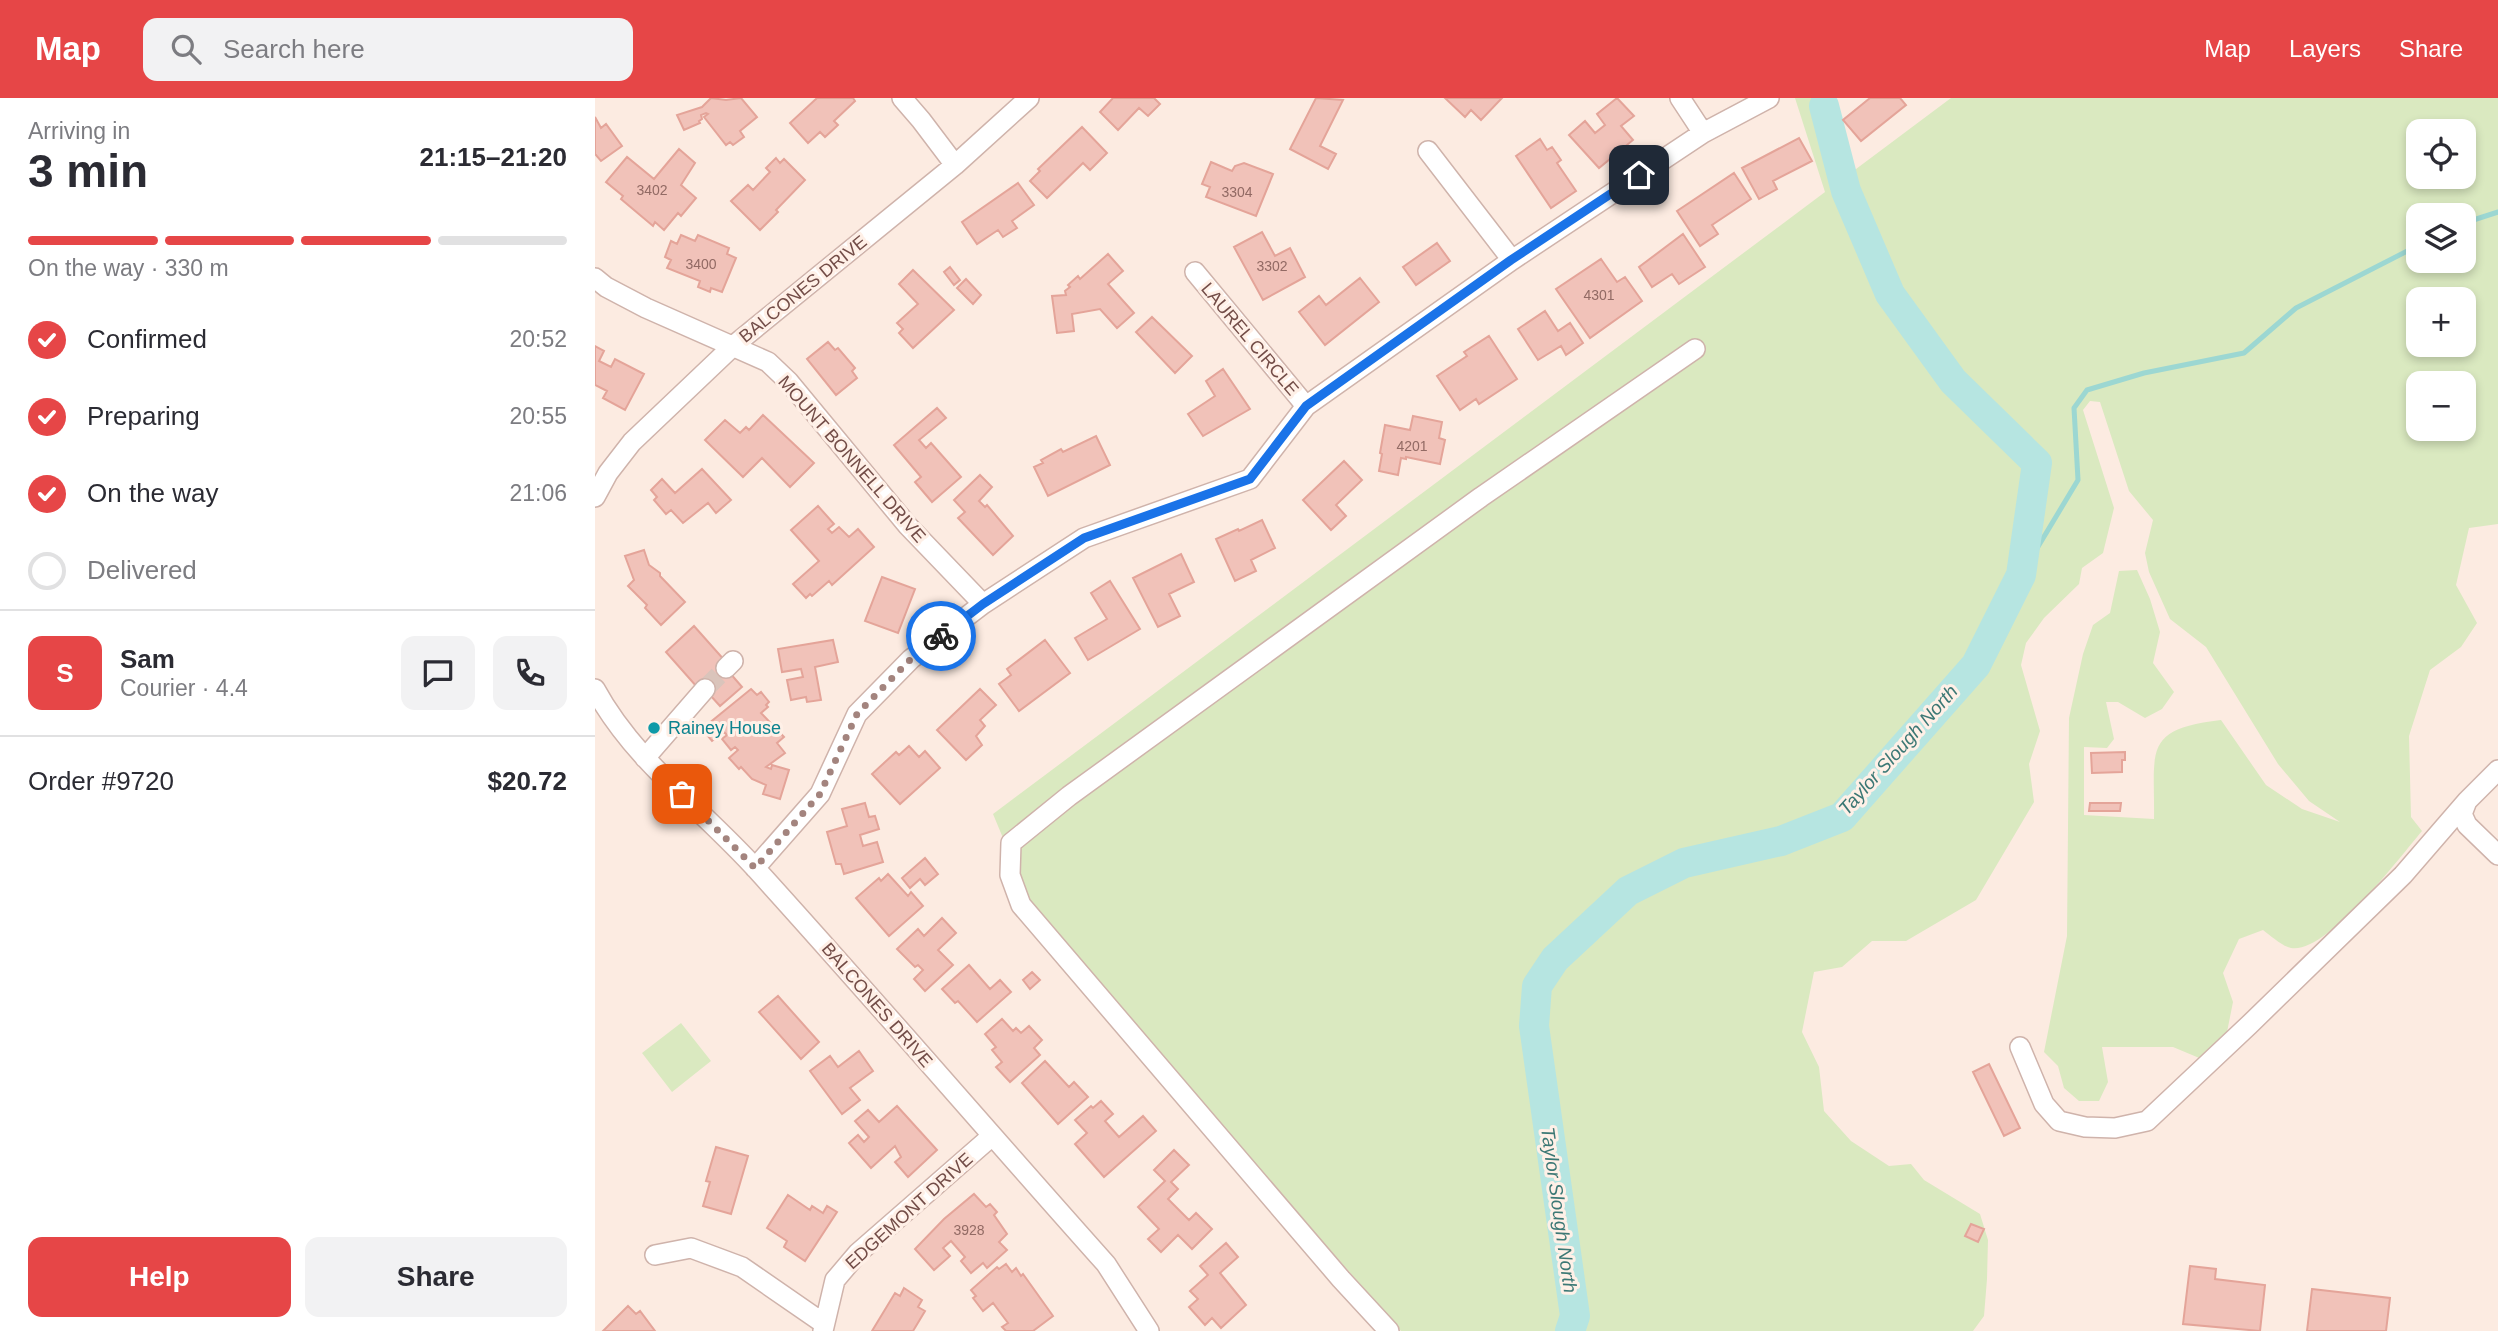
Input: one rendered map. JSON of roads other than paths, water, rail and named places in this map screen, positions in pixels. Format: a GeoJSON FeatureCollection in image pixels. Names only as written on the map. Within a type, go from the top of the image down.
{"type":"FeatureCollection","features":[{"type":"Feature","properties":{"kind":"street"},"geometry":{"type":"LineString","coordinates":[[902,98],[955,164]]}},
{"type":"Feature","properties":{"kind":"street","name":"BALCONES DRIVE"},"geometry":{"type":"LineString","coordinates":[[595,497],[608,473],[632,442],[733,346],[955,164],[1029,98]]}},
{"type":"Feature","properties":{"kind":"street"},"geometry":{"type":"LineString","coordinates":[[1680,98],[1703,133]]}},
{"type":"Feature","properties":{"kind":"street"},"geometry":{"type":"LineString","coordinates":[[755,868],[820,794],[857,714],[911,659],[983,604],[1084,538],[1250,479],[1306,406],[1511,260],[1703,133],[1769,98]]}},
{"type":"Feature","properties":{"kind":"street"},"geometry":{"type":"LineString","coordinates":[[1428,151],[1511,260]]}},
{"type":"Feature","properties":{"kind":"street","name":"LAUREL CIRCLE"},"geometry":{"type":"LineString","coordinates":[[1195,272],[1306,406]]}},
{"type":"Feature","properties":{"kind":"street","name":"MOUNT BONNELL DRIVE"},"geometry":{"type":"LineString","coordinates":[[595,278],[606,287],[646,308],[768,362],[789,382],[908,526],[983,604]]}},
{"type":"Feature","properties":{"kind":"street"},"geometry":{"type":"LineString","coordinates":[[1389,1331],[1332,1269],[1021,905],[1010,875],[1011,843],[1069,796],[1481,497],[1695,349]]}},
{"type":"Feature","properties":{"kind":"street","name":"BALCONES DRIVE"},"geometry":{"type":"LineString","coordinates":[[595,689],[614,720],[645,758],[755,868],[1105,1264],[1149,1331]]}},
{"type":"Feature","properties":{"kind":"street"},"geometry":{"type":"LineString","coordinates":[[645,758],[705,689]]}},
{"type":"Feature","properties":{"kind":"street"},"geometry":{"type":"LineString","coordinates":[[2020,1048],[2044,1104],[2059,1121],[2085,1127],[2115,1128],[2147,1121],[2403,875],[2498,770]]}},
{"type":"Feature","properties":{"kind":"street"},"geometry":{"type":"LineString","coordinates":[[2467,802],[2462,814],[2467,825],[2498,855]]}},
{"type":"Feature","properties":{"kind":"street","name":"EDGEMONT DRIVE"},"geometry":{"type":"LineString","coordinates":[[823,1327],[835,1280],[858,1253],[992,1136]]}},
{"type":"Feature","properties":{"kind":"street"},"geometry":{"type":"LineString","coordinates":[[655,1255],[691,1248],[742,1267],[823,1327]]}},
{"type":"Feature","properties":{"kind":"waterway","name":"Taylor Slough North"},"geometry":{"type":"LineString","coordinates":[[1570,1331],[1575,1316],[1534,1026],[1537,986],[1555,959],[1628,891],[1684,863],[1781,841],[1842,817],[1976,665],[2021,575],[2037,463],[1953,381],[1890,294],[1846,191],[1824,106]]}},
{"type":"Feature","properties":{"kind":"waterway"},"geometry":{"type":"LineString","coordinates":[[2476,219],[2498,212]]}},
{"type":"Feature","properties":{"kind":"waterway"},"geometry":{"type":"LineString","coordinates":[[2021,575],[2078,480],[2074,408],[2087,390],[2144,373],[2244,353],[2296,308],[2406,252]]}},
{"type":"Feature","properties":{"kind":"tunnel"},"geometry":{"type":"LineString","coordinates":[[705,689],[726,668]]}},
{"type":"Feature","properties":{"kind":"place","name":"Rainey House"},"geometry":{"type":"Point","coordinates":[654,728]}}]}
